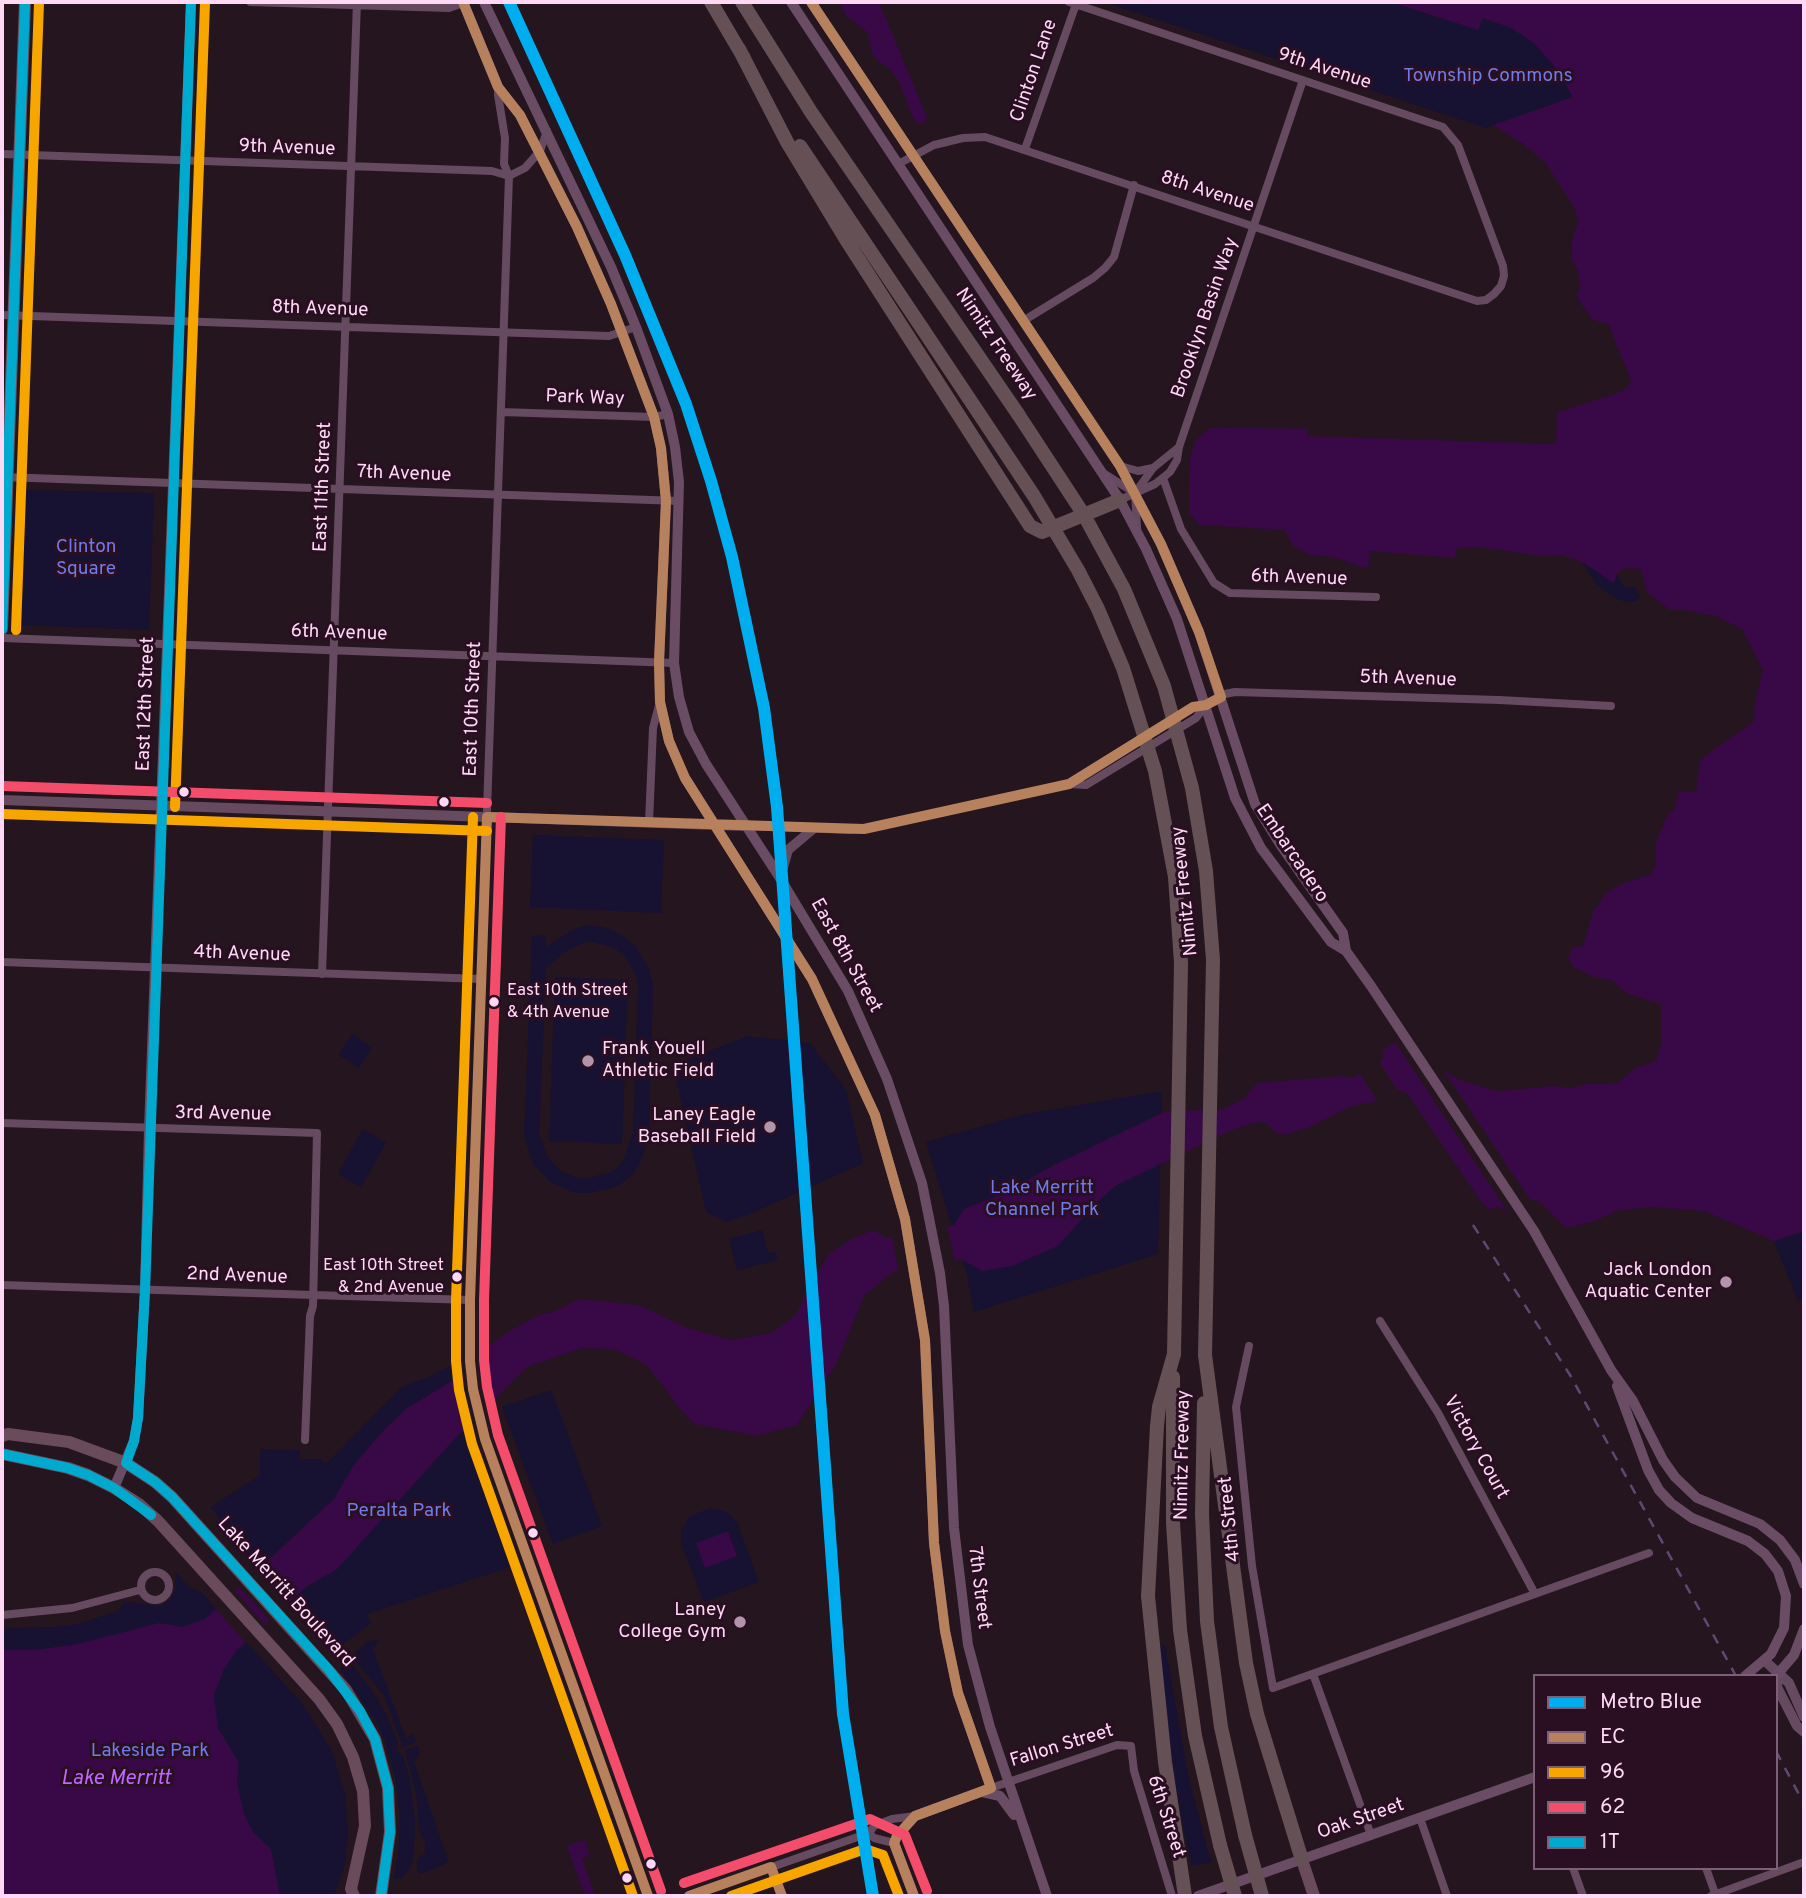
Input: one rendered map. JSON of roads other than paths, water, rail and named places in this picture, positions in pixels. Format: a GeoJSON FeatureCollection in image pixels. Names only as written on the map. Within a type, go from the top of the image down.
{"type":"FeatureCollection","features":[{"type":"Feature","properties":{"kind":"highway","name":"Nimitz Freeway"},"geometry":{"type":"LineString","coordinates":[[711,2],[808,158],[1034,496],[1078,570],[1119,658],[1155,771],[1175,877],[1181,963],[1172,1491],[1178,1609],[1192,1715],[1220,1845],[1235,1896]]}},
{"type":"Feature","properties":{"kind":"highway","name":"Nimitz Freeway"},"geometry":{"type":"LineString","coordinates":[[742,2],[811,112],[1062,479],[1110,561],[1148,645],[1185,757],[1205,860],[1213,960],[1202,1514],[1206,1612],[1221,1727],[1245,1835],[1262,1896]]}},
{"type":"Feature","properties":{"kind":"highway"},"geometry":{"type":"LineString","coordinates":[[739,49],[787,142],[850,248],[1030,526],[1042,533],[1120,500]]}},
{"type":"Feature","properties":{"kind":"highway"},"geometry":{"type":"LineString","coordinates":[[1174,1354],[1159,1407],[1148,1596],[1165,1762],[1185,1896]]}},
{"type":"Feature","properties":{"kind":"highway"},"geometry":{"type":"LineString","coordinates":[[1205,1355],[1245,1663],[1257,1714],[1302,1860]]}},
{"type":"Feature","properties":{"kind":"main road"},"geometry":{"type":"LineString","coordinates":[[2,629],[8,316],[19,155],[25,2]]}},
{"type":"Feature","properties":{"kind":"main road","name":"East 12th Street"},"geometry":{"type":"LineString","coordinates":[[114,1488],[134,1441],[138,1419],[145,1290],[191,2]]}},
{"type":"Feature","properties":{"kind":"main road","name":"East 8th Street"},"geometry":{"type":"LineString","coordinates":[[464,2],[498,87],[520,114],[577,227],[622,332],[654,417],[661,448],[666,501],[659,662],[660,702],[663,722],[675,758],[812,979],[874,1115],[905,1219],[917,1280]]}},
{"type":"Feature","properties":{"kind":"main road","name":"East 8th Street"},"geometry":{"type":"LineString","coordinates":[[484,2],[547,131],[636,327],[668,414],[678,465],[679,501],[674,663],[679,698],[689,732],[705,764],[780,877],[848,991],[876,1052],[908,1138],[929,1213],[940,1273]]}},
{"type":"Feature","properties":{"kind":"main road","name":"Embarcadero"},"geometry":{"type":"LineString","coordinates":[[792,2],[1120,500],[1177,619],[1243,816],[1261,848],[1331,942],[1346,951],[1397,1023],[1534,1231],[1611,1370]]}},
{"type":"Feature","properties":{"kind":"main road","name":"Embarcadero"},"geometry":{"type":"LineString","coordinates":[[811,2],[1120,466],[1182,591],[1221,697],[1255,804],[1277,840],[1343,933],[1346,951]]}},
{"type":"Feature","properties":{"kind":"main road","name":"7th Street"},"geometry":{"type":"LineString","coordinates":[[940,1273],[947,1336],[954,1528],[968,1645],[980,1692],[1047,1896]]}},
{"type":"Feature","properties":{"kind":"main road","name":"7th Street"},"geometry":{"type":"LineString","coordinates":[[917,1280],[925,1340],[934,1543],[945,1631],[958,1693],[986,1790]]}},
{"type":"Feature","properties":{"kind":"main road"},"geometry":{"type":"LineString","coordinates":[[1611,1370],[1633,1401],[1663,1460],[1675,1477],[1697,1498],[1760,1524],[1780,1540],[1795,1560],[1804,1584]]}},
{"type":"Feature","properties":{"kind":"main road"},"geometry":{"type":"LineString","coordinates":[[1611,1370],[1648,1470],[1659,1490],[1671,1503],[1692,1518],[1748,1541],[1765,1554],[1778,1571],[1785,1588],[1787,1610],[1784,1628],[1777,1646],[1765,1661],[1748,1674]]}},
{"type":"Feature","properties":{"kind":"main road","name":"Lake Merritt Boulevard"},"geometry":{"type":"LineString","coordinates":[[2,1436],[8,1434],[69,1442],[126,1464],[155,1482],[172,1497],[346,1689],[374,1739],[388,1788],[390,1832],[381,1896]]}},
{"type":"Feature","properties":{"kind":"main road"},"geometry":{"type":"LineString","coordinates":[[2,1454],[88,1475],[139,1504],[158,1521],[319,1699],[337,1724],[353,1756],[363,1791],[365,1826],[351,1894]]}},
{"type":"Feature","properties":{"kind":"main road"},"geometry":{"type":"LineString","coordinates":[[1778,1674],[1794,1656],[1804,1629]]}},
{"type":"Feature","properties":{"kind":"main road","name":"Oak Street"},"geometry":{"type":"LineString","coordinates":[[1198,1896],[1533,1778]]}},
{"type":"Feature","properties":{"kind":"main road"},"geometry":{"type":"LineString","coordinates":[[986,1790],[1008,1805],[1036,1866]]}},
{"type":"Feature","properties":{"kind":"main road","name":"Fallon Street"},"geometry":{"type":"LineString","coordinates":[[915,1815],[986,1790]]}},
{"type":"Feature","properties":{"kind":"main road"},"geometry":{"type":"LineString","coordinates":[[914,1896],[894,1843],[904,1826],[915,1815]]}},
{"type":"Feature","properties":{"kind":"main road"},"geometry":{"type":"LineString","coordinates":[[1302,1860],[1314,1896]]}},
{"type":"Feature","properties":{"kind":"street"},"geometry":{"type":"LineString","coordinates":[[250,2],[449,8],[464,2]]}},
{"type":"Feature","properties":{"kind":"street","name":"9th Avenue"},"geometry":{"type":"LineString","coordinates":[[1072,3],[1433,121],[1443,127],[1458,145],[1503,267],[1501,286]]}},
{"type":"Feature","properties":{"kind":"street","name":"Clinton Lane"},"geometry":{"type":"LineString","coordinates":[[1025,149],[1072,3]]}},
{"type":"Feature","properties":{"kind":"street","name":"East 11th Street"},"geometry":{"type":"LineString","coordinates":[[322,974],[357,4]]}},
{"type":"Feature","properties":{"kind":"street","name":"Brooklyn Basin Way"},"geometry":{"type":"LineString","coordinates":[[1163,478],[1177,460],[1179,447],[1303,80]]}},
{"type":"Feature","properties":{"kind":"street","name":"East 10th Street"},"geometry":{"type":"LineString","coordinates":[[498,87],[506,138],[504,164],[509,176],[470,1300],[473,1389],[485,1439],[648,1896]]}},
{"type":"Feature","properties":{"kind":"street"},"geometry":{"type":"LineString","coordinates":[[509,176],[525,167],[540,150],[547,131]]}},
{"type":"Feature","properties":{"kind":"street","name":"8th Avenue"},"geometry":{"type":"LineString","coordinates":[[900,163],[934,145],[962,138],[985,137],[1477,301],[1486,300],[1501,286]]}},
{"type":"Feature","properties":{"kind":"street","name":"9th Avenue"},"geometry":{"type":"LineString","coordinates":[[2,154],[492,171],[509,176]]}},
{"type":"Feature","properties":{"kind":"street"},"geometry":{"type":"LineString","coordinates":[[1023,321],[1093,278],[1114,257],[1134,185]]}},
{"type":"Feature","properties":{"kind":"street","name":"8th Avenue"},"geometry":{"type":"LineString","coordinates":[[8,316],[609,336],[636,327]]}},
{"type":"Feature","properties":{"kind":"street","name":"Park Way"},"geometry":{"type":"LineString","coordinates":[[501,412],[654,417],[668,414]]}},
{"type":"Feature","properties":{"kind":"street"},"geometry":{"type":"LineString","coordinates":[[1138,533],[1135,494],[1153,468],[1179,447]]}},
{"type":"Feature","properties":{"kind":"street"},"geometry":{"type":"LineString","coordinates":[[1120,466],[1138,471],[1153,468]]}},
{"type":"Feature","properties":{"kind":"street"},"geometry":{"type":"LineString","coordinates":[[1101,472],[1135,494]]}},
{"type":"Feature","properties":{"kind":"street","name":"7th Avenue"},"geometry":{"type":"LineString","coordinates":[[4,478],[679,501]]}},
{"type":"Feature","properties":{"kind":"street"},"geometry":{"type":"LineString","coordinates":[[1120,500],[1163,478]]}},
{"type":"Feature","properties":{"kind":"street","name":"6th Avenue"},"geometry":{"type":"LineString","coordinates":[[1163,478],[1181,529],[1214,583],[1230,593],[1376,597]]}},
{"type":"Feature","properties":{"kind":"street","name":"6th Avenue"},"geometry":{"type":"LineString","coordinates":[[2,638],[674,663]]}},
{"type":"Feature","properties":{"kind":"street","name":"5th Avenue"},"geometry":{"type":"LineString","coordinates":[[2,800],[864,829],[1069,784],[1193,707],[1206,705],[1238,692],[1611,706]]}},
{"type":"Feature","properties":{"kind":"street","name":"East 8th Street"},"geometry":{"type":"LineString","coordinates":[[649,823],[653,727],[660,702]]}},
{"type":"Feature","properties":{"kind":"street"},"geometry":{"type":"LineString","coordinates":[[780,877],[788,850],[814,829]]}},
{"type":"Feature","properties":{"kind":"street","name":"4th Avenue"},"geometry":{"type":"LineString","coordinates":[[2,962],[482,979]]}},
{"type":"Feature","properties":{"kind":"street","name":"3rd Avenue"},"geometry":{"type":"LineString","coordinates":[[2,1123],[317,1133],[311,1295]]}},
{"type":"Feature","properties":{"kind":"street","name":"2nd Avenue"},"geometry":{"type":"LineString","coordinates":[[2,1285],[470,1300]]}},
{"type":"Feature","properties":{"kind":"street"},"geometry":{"type":"LineString","coordinates":[[305,1440],[311,1295]]}},
{"type":"Feature","properties":{"kind":"street","name":"Victory Court"},"geometry":{"type":"LineString","coordinates":[[1380,1321],[1438,1413],[1535,1594]]}},
{"type":"Feature","properties":{"kind":"street","name":"4th Street"},"geometry":{"type":"LineString","coordinates":[[1249,1346],[1236,1407],[1252,1566],[1273,1688],[1312,1674]]}},
{"type":"Feature","properties":{"kind":"street"},"geometry":{"type":"LineString","coordinates":[[1371,1835],[1312,1674],[1650,1553]]}},
{"type":"Feature","properties":{"kind":"street"},"geometry":{"type":"LineString","coordinates":[[2,1615],[72,1608],[140,1590]]}},
{"type":"Feature","properties":{"kind":"street"},"geometry":{"type":"LineString","coordinates":[[1765,1661],[1776,1674]]}},
{"type":"Feature","properties":{"kind":"street"},"geometry":{"type":"LineString","coordinates":[[1778,1676],[1789,1683],[1804,1717]]}},
{"type":"Feature","properties":{"kind":"street"},"geometry":{"type":"LineString","coordinates":[[1778,1689],[1797,1726],[1804,1732]]}},
{"type":"Feature","properties":{"kind":"street","name":"Fallon Street"},"geometry":{"type":"LineString","coordinates":[[986,1790],[1117,1745],[1131,1746]]}},
{"type":"Feature","properties":{"kind":"street","name":"6th Street"},"geometry":{"type":"LineString","coordinates":[[1131,1746],[1134,1771],[1172,1896]]}},
{"type":"Feature","properties":{"kind":"street","name":"Fallon Street"},"geometry":{"type":"LineString","coordinates":[[689,1896],[869,1833],[874,1826],[899,1817],[915,1815]]}},
{"type":"Feature","properties":{"kind":"street"},"geometry":{"type":"LineString","coordinates":[[1420,1818],[1447,1896]]}},
{"type":"Feature","properties":{"kind":"street"},"geometry":{"type":"LineString","coordinates":[[869,1833],[874,1838],[894,1843]]}},
{"type":"Feature","properties":{"kind":"street"},"geometry":{"type":"LineString","coordinates":[[1707,1870],[1714,1896],[1804,1862]]}},
{"type":"Feature","properties":{"kind":"street"},"geometry":{"type":"LineString","coordinates":[[771,1867],[782,1896]]}},
{"type":"Feature","properties":{"kind":"street"},"geometry":{"type":"LineString","coordinates":[[1574,1870],[1583,1896]]}},
{"type":"Feature","properties":{"kind":"water"},"geometry":{"type":"Polygon","coordinates":[[[841,2],[879,2],[927,117],[925,123],[914,120],[899,82],[890,69],[872,53],[867,32],[847,16],[841,2]]]}},
{"type":"Feature","properties":{"kind":"water","name":"Lake Merritt"},"geometry":{"type":"Polygon","coordinates":[[[1391,2],[1804,2],[1804,1231],[1774,1241],[1704,1211],[1651,1207],[1619,1210],[1592,1222],[1566,1228],[1540,1202],[1534,1200],[1526,1202],[1509,1214],[1498,1206],[1490,1210],[1482,1203],[1407,1093],[1397,1090],[1373,1102],[1352,1106],[1310,1127],[1284,1135],[1277,1133],[1264,1122],[1230,1131],[1115,1186],[1095,1204],[1058,1246],[1012,1266],[982,1271],[961,1259],[893,1272],[864,1296],[836,1364],[797,1425],[756,1436],[695,1424],[647,1365],[614,1349],[582,1348],[527,1367],[460,1433],[337,1569],[306,1587],[236,1651],[223,1671],[214,1695],[218,1728],[239,1763],[237,1783],[244,1814],[254,1833],[271,1849],[280,1896],[2,1896],[2,1650],[35,1650],[78,1644],[159,1623],[183,1627],[205,1619],[334,1499],[354,1465],[406,1409],[453,1380],[484,1349],[539,1315],[580,1299],[639,1305],[688,1328],[731,1340],[771,1333],[795,1316],[827,1256],[851,1239],[874,1230],[886,1238],[954,1225],[964,1209],[1009,1191],[1050,1167],[1166,1111],[1220,1110],[1244,1099],[1257,1083],[1342,1076],[1352,1078],[1378,1064],[1383,1058],[1383,1050],[1395,1042],[1462,1081],[1497,1091],[1617,1083],[1636,1068],[1656,1061],[1661,1045],[1661,1004],[1628,994],[1611,980],[1594,977],[1574,967],[1568,958],[1573,947],[1583,946],[1594,909],[1605,894],[1623,883],[1650,875],[1656,866],[1656,842],[1668,814],[1674,810],[1679,791],[1696,792],[1700,760],[1754,721],[1755,703],[1763,670],[1742,629],[1715,616],[1670,610],[1647,592],[1641,569],[1625,568],[1618,572],[1614,583],[1582,562],[1562,555],[1541,556],[1479,547],[1457,548],[1455,558],[1370,551],[1368,568],[1333,557],[1311,555],[1293,546],[1285,530],[1199,525],[1189,513],[1190,457],[1196,440],[1210,428],[1394,429],[1539,418],[1615,394],[1626,389],[1631,380],[1608,324],[1592,320],[1576,296],[1578,271],[1571,259],[1572,239],[1578,222],[1546,163],[1493,125],[1573,97],[1555,67],[1534,43],[1511,28],[1483,18],[1478,30],[1391,2]]]}},
{"type":"Feature","properties":{"kind":"water"},"geometry":{"type":"Polygon","coordinates":[[[728,1531],[737,1556],[705,1568],[696,1543],[728,1531]]]}},
{"type":"Feature","properties":{"kind":"water"},"geometry":{"type":"Polygon","coordinates":[[[585,1840],[590,1856],[582,1859],[595,1896],[585,1896],[567,1846],[585,1840]]]}},
{"type":"Feature","properties":{"kind":"railway"},"geometry":{"type":"LineString","coordinates":[[1473,1225],[1570,1375],[1735,1674]]}},
{"type":"Feature","properties":{"kind":"railway"},"geometry":{"type":"LineString","coordinates":[[1778,1755],[1804,1804]]}},
{"type":"Feature","properties":{"kind":"metro line","name":"Blue"},"geometry":{"type":"LineString","coordinates":[[509,2],[625,255],[686,404],[732,557],[764,708],[777,807],[843,1714],[873,1896]]}},
{"type":"Feature","properties":{"kind":"place","name":"East 10th Street & 4th Avenue"},"geometry":{"type":"Point","coordinates":[494,1002]}},
{"type":"Feature","properties":{"kind":"place","name":"Frank Youell Athletic Field"},"geometry":{"type":"Point","coordinates":[588,1061]}},
{"type":"Feature","properties":{"kind":"place","name":"Laney Eagle Baseball Field"},"geometry":{"type":"Point","coordinates":[770,1127]}},
{"type":"Feature","properties":{"kind":"place","name":"East 10th Street & 2nd Avenue"},"geometry":{"type":"Point","coordinates":[457,1277]}},
{"type":"Feature","properties":{"kind":"place","name":"Jack London Aquatic Center"},"geometry":{"type":"Point","coordinates":[1726,1282]}},
{"type":"Feature","properties":{"kind":"place","name":"Laney College Gym"},"geometry":{"type":"Point","coordinates":[740,1622]}},
{"type":"Feature","properties":{"kind":"park label","name":"Township Commons"},"geometry":{"type":"Point","coordinates":[1488,77]}},
{"type":"Feature","properties":{"kind":"park label","name":"Clinton Square"},"geometry":{"type":"Point","coordinates":[86,559]}},
{"type":"Feature","properties":{"kind":"park label","name":"Lake Merritt Channel Park"},"geometry":{"type":"Point","coordinates":[1042,1200]}},
{"type":"Feature","properties":{"kind":"park label","name":"Peralta Park"},"geometry":{"type":"Point","coordinates":[399,1512]}},
{"type":"Feature","properties":{"kind":"park label","name":"Lakeside Park"},"geometry":{"type":"Point","coordinates":[150,1752]}}]}
